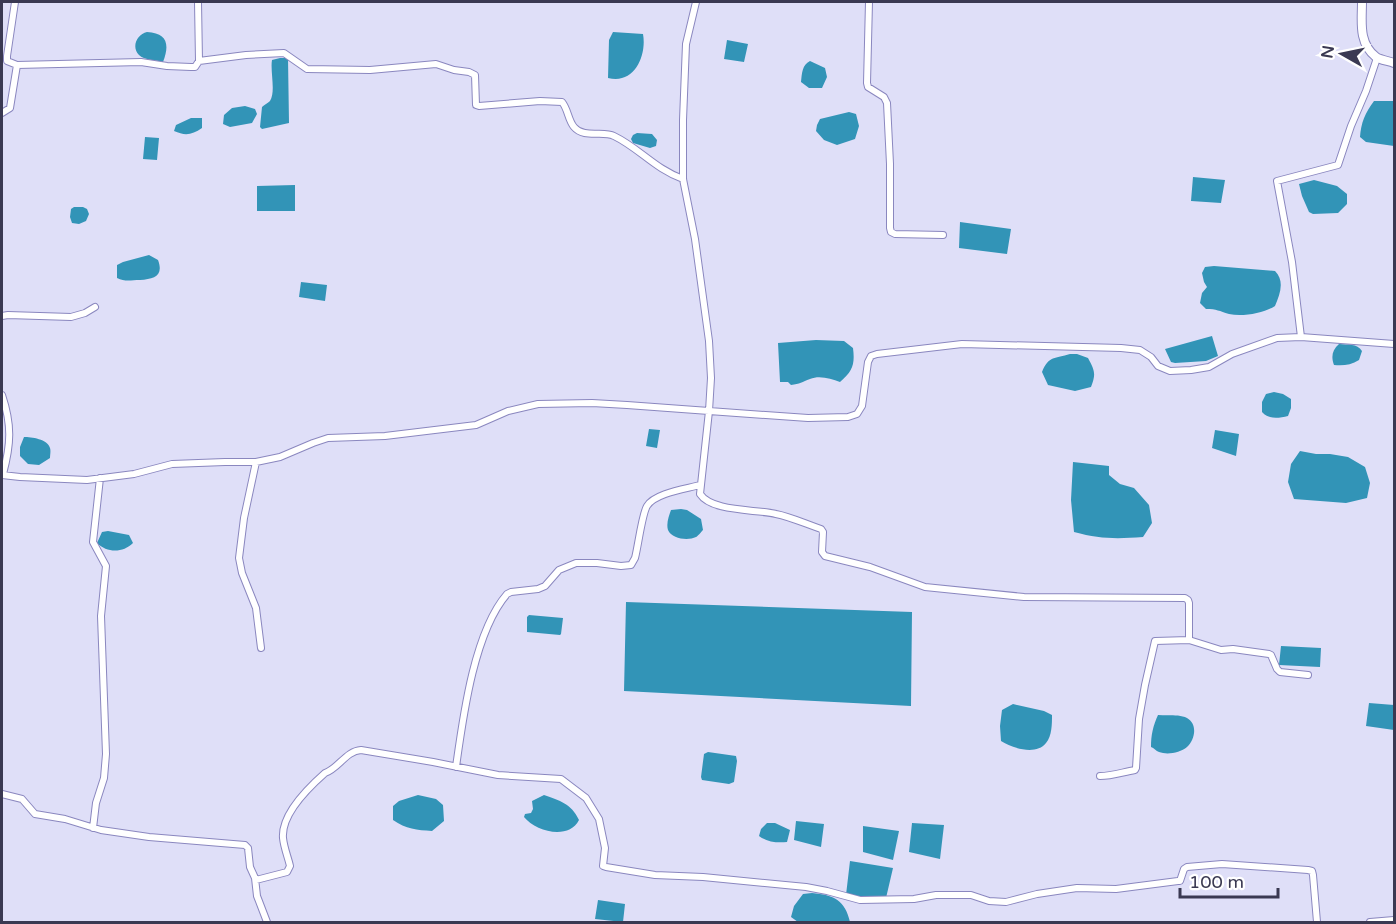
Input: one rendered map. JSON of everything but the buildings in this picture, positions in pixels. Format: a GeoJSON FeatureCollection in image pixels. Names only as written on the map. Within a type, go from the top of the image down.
{"type":"FeatureCollection","features":[{"type":"Feature","properties":{"kind":"main road"},"geometry":{"type":"LineString","coordinates":[[1362,2],[1361,29],[1364,44],[1377,58],[1395,63]]}},
{"type":"Feature","properties":{"kind":"street"},"geometry":{"type":"LineString","coordinates":[[15,2],[7,61],[18,65],[141,62],[191,68],[195,67],[199,61],[198,2]]}},
{"type":"Feature","properties":{"kind":"street"},"geometry":{"type":"LineString","coordinates":[[696,2],[686,44],[683,179],[695,239],[709,341],[711,378],[709,411],[700,485],[700,494],[704,500],[712,504],[752,512],[775,514],[821,529],[823,532],[822,552],[825,556],[870,567],[925,587],[1024,597],[1185,598],[1189,603],[1189,640]]}},
{"type":"Feature","properties":{"kind":"street"},"geometry":{"type":"LineString","coordinates":[[869,2],[867,83],[868,87],[884,97],[887,103],[891,232],[943,235]]}},
{"type":"Feature","properties":{"kind":"street"},"geometry":{"type":"LineString","coordinates":[[199,61],[246,55],[284,54],[307,69],[370,70],[436,64],[469,72],[475,75],[476,105],[562,102],[574,128],[584,133],[611,135],[654,165],[683,179]]}},
{"type":"Feature","properties":{"kind":"street"},"geometry":{"type":"LineString","coordinates":[[1301,337],[1292,262],[1277,181],[1338,165],[1377,58]]}},
{"type":"Feature","properties":{"kind":"street"},"geometry":{"type":"LineString","coordinates":[[2,113],[10,108],[18,65]]}},
{"type":"Feature","properties":{"kind":"street"},"geometry":{"type":"LineString","coordinates":[[2,316],[71,317],[95,307]]}},
{"type":"Feature","properties":{"kind":"street"},"geometry":{"type":"LineString","coordinates":[[2,395],[10,438],[8,456],[2,475],[56,480],[87,480],[135,474],[172,464],[256,462],[280,457],[328,438],[384,436],[476,425],[508,411],[538,405],[635,405],[808,418],[849,417],[857,414],[862,406],[868,362],[871,356],[962,344],[1140,350],[1151,357],[1158,366],[1170,371],[1209,367],[1232,354],[1277,338],[1301,337],[1395,344]]}},
{"type":"Feature","properties":{"kind":"street"},"geometry":{"type":"LineString","coordinates":[[256,462],[244,518],[239,558],[242,573],[256,608],[261,648]]}},
{"type":"Feature","properties":{"kind":"street"},"geometry":{"type":"LineString","coordinates":[[93,828],[96,802],[104,778],[106,754],[101,616],[106,566],[93,542],[100,478]]}},
{"type":"Feature","properties":{"kind":"street"},"geometry":{"type":"LineString","coordinates":[[456,767],[477,657],[488,627],[507,594],[545,586],[559,570],[576,562],[631,565],[635,558],[646,507],[660,496],[700,485]]}},
{"type":"Feature","properties":{"kind":"street"},"geometry":{"type":"LineString","coordinates":[[1100,776],[1112,776],[1136,768],[1145,685],[1155,641],[1189,640],[1221,650],[1233,649],[1269,654],[1280,672],[1308,675]]}},
{"type":"Feature","properties":{"kind":"street"},"geometry":{"type":"LineString","coordinates":[[256,880],[289,870],[283,837],[284,826],[290,811],[321,777],[332,771],[352,752],[361,750],[498,775],[561,779],[586,798],[599,819],[605,848],[602,862],[606,867],[656,875],[711,877],[806,887],[861,900],[971,895],[989,901],[1006,902],[1037,894],[1077,888],[1116,889],[1178,882],[1187,867],[1222,864],[1308,870],[1313,874],[1317,922]]}},
{"type":"Feature","properties":{"kind":"street"},"geometry":{"type":"LineString","coordinates":[[2,794],[22,799],[35,814],[65,819],[93,828],[150,837],[245,845],[248,848],[250,867],[256,880],[257,896],[267,922]]}},
{"type":"Feature","properties":{"kind":"street"},"geometry":{"type":"LineString","coordinates":[[1370,922],[1395,920]]}},
{"type":"Feature","properties":{"kind":"water"},"geometry":{"type":"Polygon","coordinates":[[[147,32],[163,37],[166,50],[163,62],[144,58],[137,52],[136,41],[140,35],[147,32]]]}},
{"type":"Feature","properties":{"kind":"water"},"geometry":{"type":"Polygon","coordinates":[[[613,32],[643,34],[644,42],[637,67],[632,73],[617,79],[608,78],[609,40],[613,32]]]}},
{"type":"Feature","properties":{"kind":"water"},"geometry":{"type":"Polygon","coordinates":[[[727,40],[748,44],[744,62],[724,59],[727,40]]]}},
{"type":"Feature","properties":{"kind":"water"},"geometry":{"type":"Polygon","coordinates":[[[288,58],[289,123],[262,129],[260,127],[262,107],[270,101],[273,92],[272,60],[288,58]]]}},
{"type":"Feature","properties":{"kind":"water"},"geometry":{"type":"Polygon","coordinates":[[[810,61],[825,68],[827,77],[822,88],[809,88],[801,82],[804,67],[810,61]]]}},
{"type":"Feature","properties":{"kind":"water"},"geometry":{"type":"Polygon","coordinates":[[[1374,101],[1394,101],[1394,146],[1366,142],[1360,137],[1364,118],[1374,101]]]}},
{"type":"Feature","properties":{"kind":"water"},"geometry":{"type":"Polygon","coordinates":[[[245,106],[255,109],[257,114],[252,123],[230,127],[223,124],[224,115],[232,108],[245,106]]]}},
{"type":"Feature","properties":{"kind":"water"},"geometry":{"type":"Polygon","coordinates":[[[849,112],[856,114],[859,126],[855,139],[837,145],[824,140],[816,131],[820,119],[849,112]]]}},
{"type":"Feature","properties":{"kind":"water"},"geometry":{"type":"Polygon","coordinates":[[[191,118],[202,118],[202,128],[188,134],[174,131],[176,125],[191,118]]]}},
{"type":"Feature","properties":{"kind":"water"},"geometry":{"type":"Polygon","coordinates":[[[637,133],[652,134],[657,140],[656,146],[650,148],[633,143],[631,139],[637,133]]]}},
{"type":"Feature","properties":{"kind":"water"},"geometry":{"type":"Polygon","coordinates":[[[145,137],[159,138],[157,160],[143,159],[145,137]]]}},
{"type":"Feature","properties":{"kind":"water"},"geometry":{"type":"Polygon","coordinates":[[[1193,177],[1225,180],[1221,203],[1191,201],[1193,177]]]}},
{"type":"Feature","properties":{"kind":"water"},"geometry":{"type":"Polygon","coordinates":[[[1314,180],[1337,186],[1347,194],[1347,204],[1338,213],[1313,214],[1309,212],[1299,184],[1314,180]]]}},
{"type":"Feature","properties":{"kind":"water"},"geometry":{"type":"Polygon","coordinates":[[[295,185],[295,211],[257,211],[257,186],[295,185]]]}},
{"type":"Feature","properties":{"kind":"water"},"geometry":{"type":"Polygon","coordinates":[[[74,207],[87,209],[89,214],[86,221],[79,224],[72,223],[71,209],[74,207]]]}},
{"type":"Feature","properties":{"kind":"water"},"geometry":{"type":"Polygon","coordinates":[[[960,222],[1011,229],[1007,254],[959,248],[960,222]]]}},
{"type":"Feature","properties":{"kind":"water"},"geometry":{"type":"Polygon","coordinates":[[[149,255],[158,260],[160,265],[156,276],[140,280],[117,278],[117,265],[149,255]]]}},
{"type":"Feature","properties":{"kind":"water"},"geometry":{"type":"Polygon","coordinates":[[[1205,267],[1275,271],[1281,283],[1275,306],[1247,315],[1206,309],[1200,303],[1202,293],[1207,287],[1202,273],[1205,267]]]}},
{"type":"Feature","properties":{"kind":"water"},"geometry":{"type":"Polygon","coordinates":[[[301,282],[327,285],[325,301],[299,297],[301,282]]]}},
{"type":"Feature","properties":{"kind":"water"},"geometry":{"type":"Polygon","coordinates":[[[1212,336],[1218,356],[1206,361],[1171,362],[1165,349],[1212,336]]]}},
{"type":"Feature","properties":{"kind":"water"},"geometry":{"type":"Polygon","coordinates":[[[816,340],[844,341],[853,348],[854,359],[848,374],[840,382],[818,377],[791,385],[788,382],[780,382],[778,343],[816,340]]]}},
{"type":"Feature","properties":{"kind":"water"},"geometry":{"type":"Polygon","coordinates":[[[1339,344],[1360,348],[1362,351],[1359,360],[1347,365],[1334,365],[1333,354],[1339,344]]]}},
{"type":"Feature","properties":{"kind":"water"},"geometry":{"type":"Polygon","coordinates":[[[1070,354],[1088,358],[1094,372],[1091,387],[1075,391],[1048,385],[1042,372],[1047,363],[1053,358],[1070,354]]]}},
{"type":"Feature","properties":{"kind":"water"},"geometry":{"type":"Polygon","coordinates":[[[1274,392],[1291,399],[1288,416],[1271,417],[1262,412],[1262,402],[1266,394],[1274,392]]]}},
{"type":"Feature","properties":{"kind":"water"},"geometry":{"type":"Polygon","coordinates":[[[649,429],[660,430],[657,448],[646,446],[649,429]]]}},
{"type":"Feature","properties":{"kind":"water"},"geometry":{"type":"Polygon","coordinates":[[[1215,430],[1239,434],[1236,456],[1212,448],[1215,430]]]}},
{"type":"Feature","properties":{"kind":"water"},"geometry":{"type":"Polygon","coordinates":[[[24,437],[46,442],[50,448],[50,458],[39,465],[28,464],[20,456],[20,447],[24,437]]]}},
{"type":"Feature","properties":{"kind":"water"},"geometry":{"type":"Polygon","coordinates":[[[1300,451],[1348,457],[1365,467],[1370,483],[1367,498],[1346,503],[1294,499],[1288,482],[1291,464],[1300,451]]]}},
{"type":"Feature","properties":{"kind":"water"},"geometry":{"type":"Polygon","coordinates":[[[1073,462],[1109,466],[1109,475],[1120,484],[1134,488],[1149,505],[1152,523],[1143,537],[1108,538],[1074,532],[1071,500],[1073,462]]]}},
{"type":"Feature","properties":{"kind":"water"},"geometry":{"type":"Polygon","coordinates":[[[681,509],[701,519],[703,530],[697,537],[680,538],[668,530],[671,510],[681,509]]]}},
{"type":"Feature","properties":{"kind":"water"},"geometry":{"type":"Polygon","coordinates":[[[102,532],[129,535],[133,543],[125,549],[105,549],[97,543],[102,532]]]}},
{"type":"Feature","properties":{"kind":"water"},"geometry":{"type":"Polygon","coordinates":[[[626,602],[912,612],[911,706],[624,691],[626,602]]]}},
{"type":"Feature","properties":{"kind":"water"},"geometry":{"type":"Polygon","coordinates":[[[529,615],[563,618],[561,634],[527,632],[529,615]]]}},
{"type":"Feature","properties":{"kind":"water"},"geometry":{"type":"Polygon","coordinates":[[[1281,646],[1321,648],[1320,667],[1279,665],[1281,646]]]}},
{"type":"Feature","properties":{"kind":"water"},"geometry":{"type":"Polygon","coordinates":[[[1369,703],[1394,705],[1394,730],[1366,726],[1369,703]]]}},
{"type":"Feature","properties":{"kind":"water"},"geometry":{"type":"Polygon","coordinates":[[[1013,704],[1052,715],[1049,737],[1042,747],[1024,750],[1001,741],[1002,710],[1013,704]]]}},
{"type":"Feature","properties":{"kind":"water"},"geometry":{"type":"Polygon","coordinates":[[[1158,715],[1180,716],[1187,718],[1193,724],[1192,740],[1187,747],[1177,752],[1166,753],[1158,752],[1151,747],[1151,738],[1158,715]]]}},
{"type":"Feature","properties":{"kind":"water"},"geometry":{"type":"Polygon","coordinates":[[[708,752],[736,756],[734,782],[729,784],[702,780],[704,754],[708,752]]]}},
{"type":"Feature","properties":{"kind":"water"},"geometry":{"type":"Polygon","coordinates":[[[418,795],[436,799],[443,805],[444,821],[432,831],[412,828],[393,820],[393,806],[399,801],[418,795]]]}},
{"type":"Feature","properties":{"kind":"water"},"geometry":{"type":"Polygon","coordinates":[[[544,795],[564,803],[572,810],[579,820],[574,826],[568,830],[552,832],[536,827],[524,817],[533,809],[532,801],[544,795]]]}},
{"type":"Feature","properties":{"kind":"water"},"geometry":{"type":"Polygon","coordinates":[[[796,821],[824,824],[821,847],[794,840],[796,821]]]}},
{"type":"Feature","properties":{"kind":"water"},"geometry":{"type":"Polygon","coordinates":[[[767,823],[775,823],[790,830],[787,842],[772,842],[759,836],[761,829],[767,823]]]}},
{"type":"Feature","properties":{"kind":"water"},"geometry":{"type":"Polygon","coordinates":[[[912,823],[944,825],[940,859],[909,852],[912,823]]]}},
{"type":"Feature","properties":{"kind":"water"},"geometry":{"type":"Polygon","coordinates":[[[863,826],[899,831],[893,860],[863,852],[863,826]]]}},
{"type":"Feature","properties":{"kind":"water"},"geometry":{"type":"Polygon","coordinates":[[[850,861],[893,868],[886,898],[846,895],[850,861]]]}},
{"type":"Feature","properties":{"kind":"water"},"geometry":{"type":"Polygon","coordinates":[[[803,894],[827,895],[837,900],[845,908],[850,922],[798,922],[791,917],[794,906],[803,894]]]}},
{"type":"Feature","properties":{"kind":"water"},"geometry":{"type":"Polygon","coordinates":[[[598,900],[625,904],[623,922],[595,919],[598,900]]]}}]}
